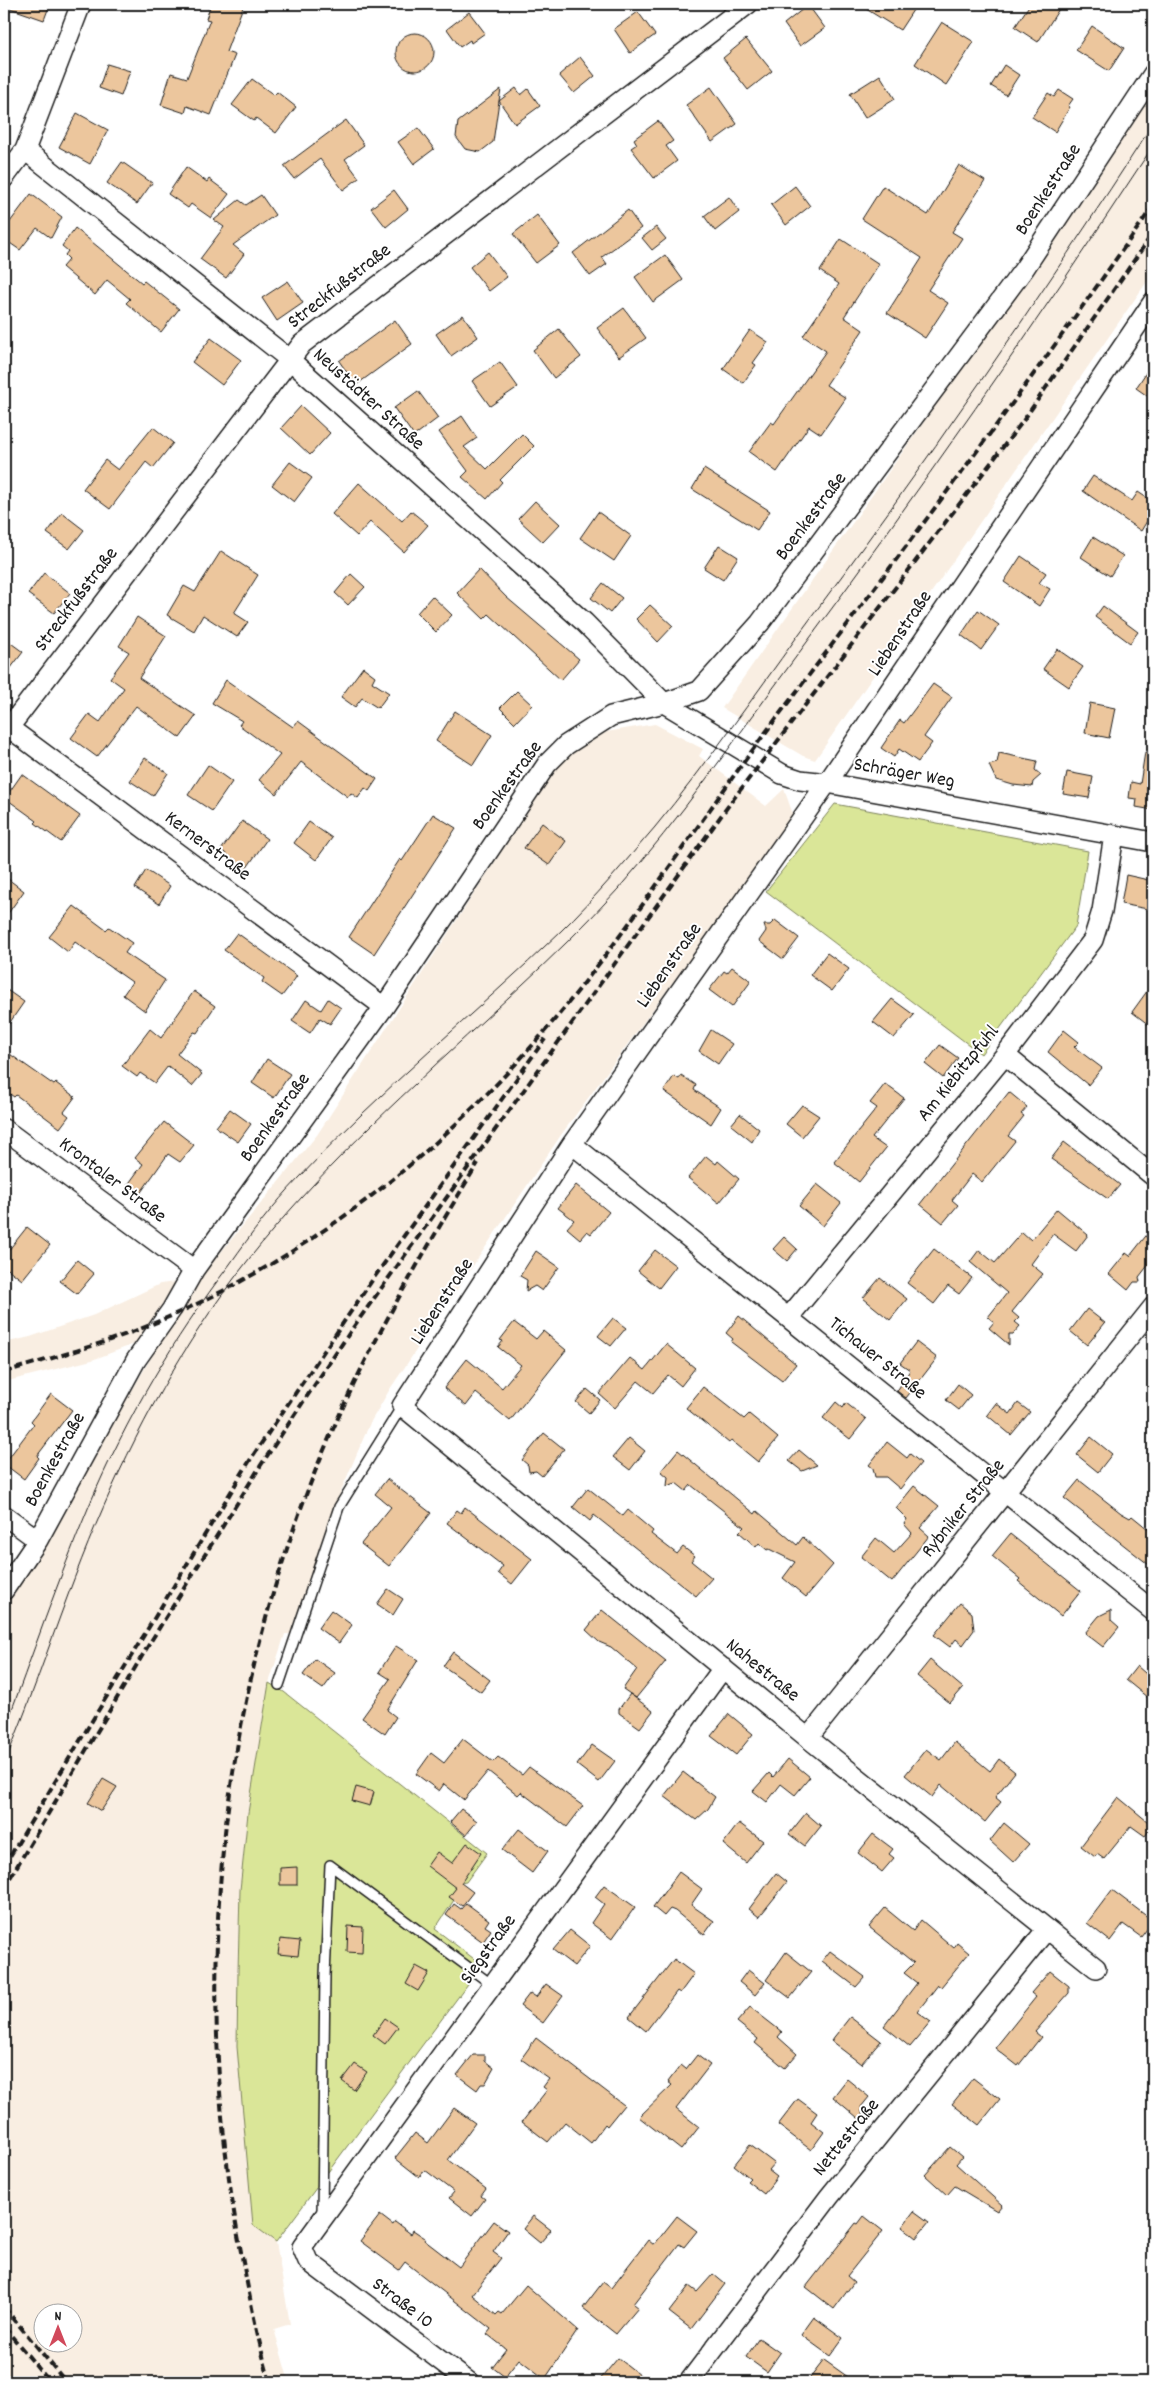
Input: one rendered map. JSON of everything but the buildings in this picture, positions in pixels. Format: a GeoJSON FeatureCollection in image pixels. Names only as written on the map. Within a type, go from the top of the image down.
{"type":"FeatureCollection","features":[{"type":"Feature","properties":{"kind":"street"},"geometry":{"type":"LineString","coordinates":[[4,178],[25,150],[81,4]]}},
{"type":"Feature","properties":{"kind":"street","name":"Streckfußstraße"},"geometry":{"type":"LineString","coordinates":[[5,729],[302,344],[748,4]]}},
{"type":"Feature","properties":{"kind":"street","name":"Boenkestraße"},"geometry":{"type":"LineString","coordinates":[[4,1590],[38,1540],[136,1360],[172,1309],[194,1270],[384,1007],[547,764],[566,745],[610,716],[664,703],[699,691],[760,623],[1024,269],[1153,74]]}},
{"type":"Feature","properties":{"kind":"street","name":"Neustädter Straße"},"geometry":{"type":"LineString","coordinates":[[25,150],[289,359],[584,622],[664,703]]}},
{"type":"Feature","properties":{"kind":"street","name":"Liebenstraße"},"geometry":{"type":"LineString","coordinates":[[402,1406],[572,1144],[827,783],[1153,302]]}},
{"type":"Feature","properties":{"kind":"street","name":"Schräger Weg"},"geometry":{"type":"LineString","coordinates":[[664,703],[782,774],[800,780],[827,783],[1153,842]]}},
{"type":"Feature","properties":{"kind":"street","name":"Kernerstraße"},"geometry":{"type":"LineString","coordinates":[[5,729],[384,1007]]}},
{"type":"Feature","properties":{"kind":"street","name":"Am Kiebitzpfuhl"},"geometry":{"type":"LineString","coordinates":[[789,1317],[1005,1055],[1093,940],[1102,911],[1114,835]]}},
{"type":"Feature","properties":{"kind":"street"},"geometry":{"type":"LineString","coordinates":[[1005,1055],[1153,1176]]}},
{"type":"Feature","properties":{"kind":"street","name":"Krontaler Straße"},"geometry":{"type":"LineString","coordinates":[[4,1129],[194,1270]]}},
{"type":"Feature","properties":{"kind":"street","name":"Tichauer Straße"},"geometry":{"type":"LineString","coordinates":[[572,1144],[1153,1610]]}},
{"type":"Feature","properties":{"kind":"street","name":"Rybniker Straße"},"geometry":{"type":"LineString","coordinates":[[808,1738],[1153,1307]]}},
{"type":"Feature","properties":{"kind":"street","name":"Nahestraße"},"geometry":{"type":"LineString","coordinates":[[402,1406],[808,1738],[1096,1968]]}},
{"type":"Feature","properties":{"kind":"street","name":"Boenkestraße"},"geometry":{"type":"LineString","coordinates":[[4,1515],[38,1540]]}},
{"type":"Feature","properties":{"kind":"street","name":"Siegstraße"},"geometry":{"type":"LineString","coordinates":[[308,2261],[302,2247],[491,1984],[590,1853],[723,1668]]}},
{"type":"Feature","properties":{"kind":"street","name":"Nettestraße"},"geometry":{"type":"LineString","coordinates":[[689,2382],[829,2197],[1047,1929]]}},
{"type":"Feature","properties":{"kind":"street","name":"Straße 10"},"geometry":{"type":"LineString","coordinates":[[308,2261],[468,2382]]}},
{"type":"Feature","properties":{"kind":"lane","name":"Liebenstraße"},"geometry":{"type":"LineString","coordinates":[[279,1685],[339,1507],[402,1406]]}},
{"type":"Feature","properties":{"kind":"lane"},"geometry":{"type":"LineString","coordinates":[[322,2220],[325,1985],[330,1865],[491,1984]]}},
{"type":"Feature","properties":{"kind":"shaded area"},"geometry":{"type":"Polygon","coordinates":[[[1153,86],[1153,273],[815,760],[803,756],[722,708],[1065,222],[1153,86]]]}},
{"type":"Feature","properties":{"kind":"shaded area"},"geometry":{"type":"Polygon","coordinates":[[[655,724],[703,749],[699,756],[766,806],[784,789],[794,817],[561,1135],[390,1389],[370,1423],[335,1505],[292,1634],[285,1634],[269,1683],[248,1813],[240,1890],[238,1972],[253,2225],[276,2242],[290,2324],[274,2329],[289,2382],[4,2382],[4,1600],[58,1517],[166,1332],[92,1360],[4,1382],[4,1343],[30,1337],[94,1315],[160,1284],[199,1279],[317,1135],[553,772],[567,756],[606,732],[655,724]]]}},
{"type":"Feature","properties":{"kind":"green space"},"geometry":{"type":"Polygon","coordinates":[[[835,804],[1088,851],[1076,926],[981,1054],[766,891],[835,804]]]}},
{"type":"Feature","properties":{"kind":"green space"},"geometry":{"type":"Polygon","coordinates":[[[269,1683],[284,1692],[487,1853],[466,1882],[460,1883],[450,1897],[454,1900],[435,1929],[482,1965],[276,2242],[253,2225],[237,2047],[240,1890],[248,1813],[269,1683]]]}},
{"type":"Feature","properties":{"kind":"tram line"},"geometry":{"type":"LineString","coordinates":[[4,1731],[67,1562],[104,1473],[152,1380],[209,1293],[271,1209],[289,1188],[362,1114],[561,931],[598,893],[655,827],[728,732],[936,446],[1153,124]]}},
{"type":"Feature","properties":{"kind":"tram line"},"geometry":{"type":"LineString","coordinates":[[4,1764],[68,1595],[111,1490],[162,1389],[202,1324],[225,1291],[274,1228],[328,1169],[569,940],[618,889],[663,835],[727,751],[930,473],[1153,146]]}},
{"type":"Feature","properties":{"kind":"railway"},"geometry":{"type":"LineString","coordinates":[[4,1372],[89,1347],[140,1329],[204,1300],[267,1267],[326,1229],[383,1187],[437,1141],[488,1093],[536,1041],[581,987],[653,891],[745,760],[1012,404],[1153,206]]}},
{"type":"Feature","properties":{"kind":"railway"},"geometry":{"type":"LineString","coordinates":[[4,1888],[151,1641],[261,1465],[352,1329],[731,802],[1023,421],[1153,233]]}},
{"type":"Feature","properties":{"kind":"railway"},"geometry":{"type":"LineString","coordinates":[[4,1866],[252,1457],[373,1279],[545,1039]]}},
{"type":"Feature","properties":{"kind":"railway"},"geometry":{"type":"LineString","coordinates":[[270,2382],[258,2336],[242,2257],[227,2160],[218,2063],[216,1965],[222,1868],[233,1771],[252,1675],[277,1580],[309,1487],[345,1403],[386,1321],[478,1163]]}},
{"type":"Feature","properties":{"kind":"railway"},"geometry":{"type":"LineString","coordinates":[[4,2307],[66,2382]]}},
{"type":"Feature","properties":{"kind":"railway"},"geometry":{"type":"LineString","coordinates":[[4,2327],[50,2382]]}}]}
